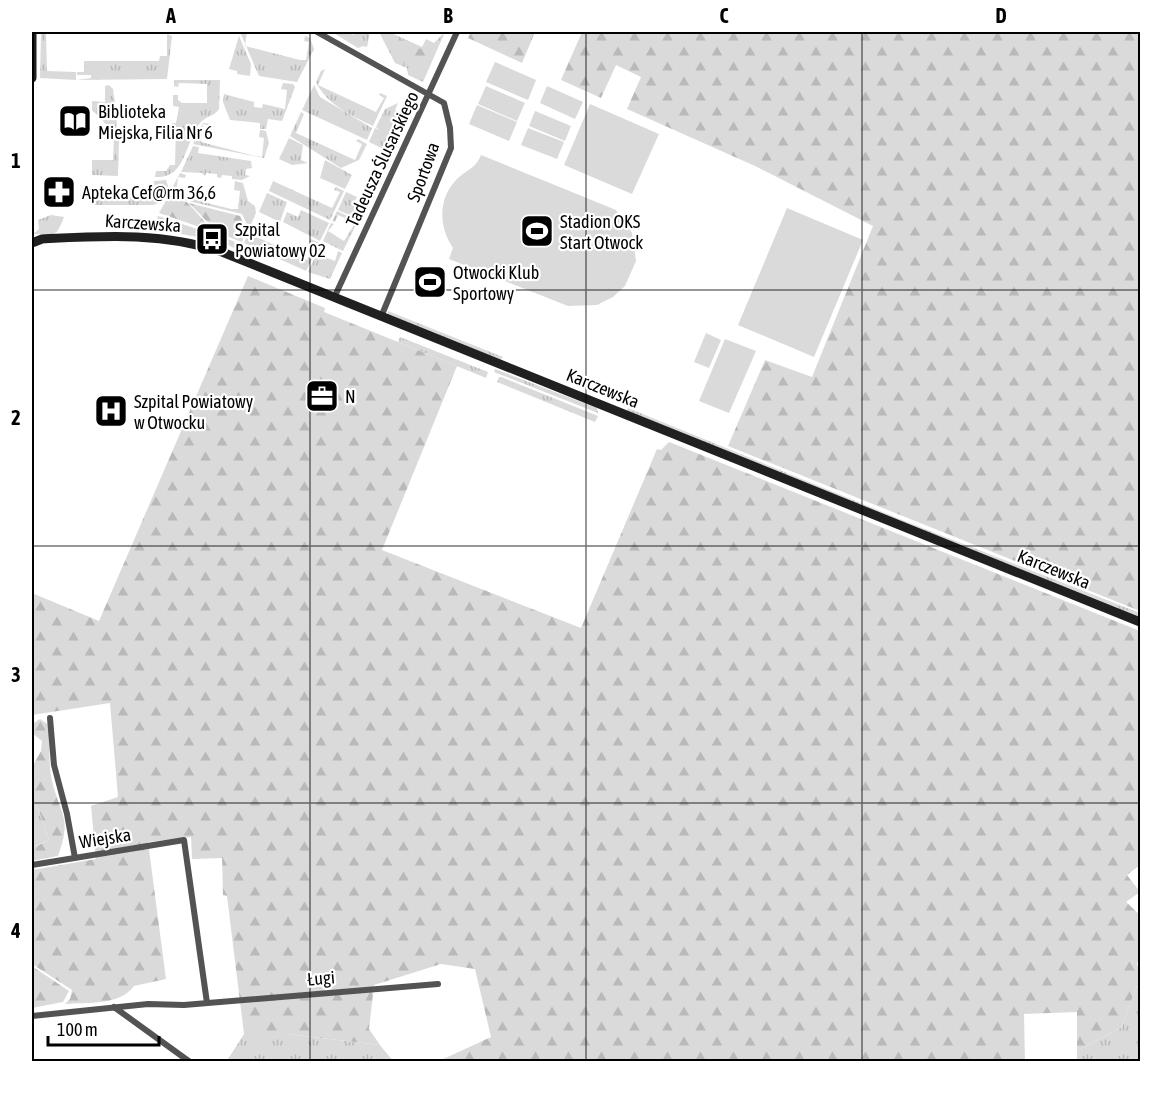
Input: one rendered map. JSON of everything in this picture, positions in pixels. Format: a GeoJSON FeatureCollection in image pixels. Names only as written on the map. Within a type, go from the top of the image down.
{"type":"FeatureCollection","features":[{"type":"Feature","properties":{"kind":"main road"},"geometry":{"type":"LineString","coordinates":[[32,32],[32,78]]}},
{"type":"Feature","properties":{"kind":"main road","name":"Karczewska"},"geometry":{"type":"LineString","coordinates":[[32,236],[42,239],[132,236],[187,242],[236,258],[333,299],[1140,621]]}},
{"type":"Feature","properties":{"kind":"main road","name":"Karczewska"},"geometry":{"type":"LineString","coordinates":[[32,243],[42,239]]}},
{"type":"Feature","properties":{"kind":"street","name":"Sportowa"},"geometry":{"type":"LineString","coordinates":[[317,32],[444,103],[450,128],[451,148],[381,317]]}},
{"type":"Feature","properties":{"kind":"street","name":"Tadeusza Ślusarskiego"},"geometry":{"type":"LineString","coordinates":[[333,299],[457,32]]}},
{"type":"Feature","properties":{"kind":"street"},"geometry":{"type":"LineString","coordinates":[[50,718],[54,765],[67,814],[75,858]]}},
{"type":"Feature","properties":{"kind":"street","name":"Wiejska"},"geometry":{"type":"LineString","coordinates":[[32,865],[184,840],[207,1003]]}},
{"type":"Feature","properties":{"kind":"street","name":"Ługi"},"geometry":{"type":"LineString","coordinates":[[32,1016],[114,1007],[207,1003],[438,984]]}},
{"type":"Feature","properties":{"kind":"street"},"geometry":{"type":"LineString","coordinates":[[114,1007],[190,1062]]}},
{"type":"Feature","properties":{"kind":"green space"},"geometry":{"type":"Polygon","coordinates":[[[240,32],[247,32],[245,44],[240,32]]]}},
{"type":"Feature","properties":{"kind":"green space"},"geometry":{"type":"Polygon","coordinates":[[[332,32],[346,32],[354,35],[355,32],[370,32],[367,47],[358,48],[332,32]]]}},
{"type":"Feature","properties":{"kind":"green space"},"geometry":{"type":"Polygon","coordinates":[[[379,32],[389,32],[422,47],[426,39],[434,43],[445,32],[423,82],[408,75],[407,68],[395,63],[379,32]]]}},
{"type":"Feature","properties":{"kind":"green space"},"geometry":{"type":"Polygon","coordinates":[[[385,32],[423,50],[427,45],[433,45],[426,71],[421,71],[415,62],[405,65],[402,61],[404,54],[394,51],[388,40],[383,37],[385,32]]]}},
{"type":"Feature","properties":{"kind":"green space"},"geometry":{"type":"Polygon","coordinates":[[[471,32],[535,32],[522,63],[468,38],[471,32]]]}},
{"type":"Feature","properties":{"kind":"green space"},"geometry":{"type":"Polygon","coordinates":[[[582,32],[1140,32],[1140,611],[728,446],[765,360],[812,377],[873,226],[755,166],[627,109],[641,77],[616,65],[601,98],[561,80],[582,32]]]}},
{"type":"Feature","properties":{"kind":"green space"},"geometry":{"type":"Polygon","coordinates":[[[46,33],[47,71],[76,72],[76,80],[40,78],[41,34],[46,33]]]}},
{"type":"Feature","properties":{"kind":"green space"},"geometry":{"type":"Polygon","coordinates":[[[167,34],[172,36],[167,79],[77,80],[91,78],[91,75],[77,75],[77,72],[84,72],[84,61],[159,61],[160,56],[167,56],[167,34]]]}},
{"type":"Feature","properties":{"kind":"green space"},"geometry":{"type":"Polygon","coordinates":[[[239,36],[251,64],[250,76],[237,74],[237,71],[229,69],[239,36]]]}},
{"type":"Feature","properties":{"kind":"green space"},"geometry":{"type":"Polygon","coordinates":[[[305,36],[310,38],[314,49],[297,82],[259,76],[246,46],[306,60],[309,42],[304,41],[305,36]]]}},
{"type":"Feature","properties":{"kind":"green space"},"geometry":{"type":"Polygon","coordinates":[[[495,62],[536,80],[528,100],[486,82],[495,62]]]}},
{"type":"Feature","properties":{"kind":"green space"},"geometry":{"type":"Polygon","coordinates":[[[325,69],[318,85],[376,112],[384,98],[379,95],[380,93],[387,96],[373,126],[340,108],[320,90],[316,82],[321,71],[325,69]]]}},
{"type":"Feature","properties":{"kind":"green space"},"geometry":{"type":"Polygon","coordinates":[[[174,80],[220,80],[219,109],[200,123],[179,166],[165,176],[155,177],[156,171],[166,171],[170,165],[175,165],[176,127],[172,126],[172,123],[176,123],[179,107],[173,106],[173,95],[178,95],[178,100],[182,103],[207,103],[207,84],[179,83],[178,87],[174,86],[174,80]]]}},
{"type":"Feature","properties":{"kind":"green space"},"geometry":{"type":"Polygon","coordinates":[[[283,83],[293,84],[295,87],[282,121],[268,119],[266,129],[260,129],[260,123],[230,120],[223,102],[224,94],[254,102],[254,107],[262,108],[263,104],[285,109],[287,90],[281,89],[283,83]]]}},
{"type":"Feature","properties":{"kind":"green space"},"geometry":{"type":"Polygon","coordinates":[[[109,85],[113,89],[116,110],[128,118],[117,117],[116,134],[92,110],[92,101],[105,102],[105,86],[109,85]]]}},
{"type":"Feature","properties":{"kind":"green space"},"geometry":{"type":"Polygon","coordinates":[[[314,85],[320,97],[372,128],[367,140],[302,110],[314,85]]]}},
{"type":"Feature","properties":{"kind":"green space"},"geometry":{"type":"Polygon","coordinates":[[[486,86],[525,103],[517,121],[478,104],[486,86]]]}},
{"type":"Feature","properties":{"kind":"green space"},"geometry":{"type":"Polygon","coordinates":[[[547,86],[583,102],[575,119],[540,103],[547,86]]]}},
{"type":"Feature","properties":{"kind":"green space"},"geometry":{"type":"Polygon","coordinates":[[[412,101],[390,152],[369,142],[375,128],[379,130],[376,127],[385,109],[398,103],[395,110],[403,114],[407,106],[402,102],[412,101]]]}},
{"type":"Feature","properties":{"kind":"green space"},"geometry":{"type":"Polygon","coordinates":[[[590,104],[659,134],[632,194],[564,165],[590,104]]]}},
{"type":"Feature","properties":{"kind":"green space"},"geometry":{"type":"Polygon","coordinates":[[[477,105],[517,122],[509,141],[469,124],[477,105]]]}},
{"type":"Feature","properties":{"kind":"green space"},"geometry":{"type":"Polygon","coordinates":[[[535,111],[571,126],[565,141],[529,126],[535,111]]]}},
{"type":"Feature","properties":{"kind":"green space"},"geometry":{"type":"Polygon","coordinates":[[[301,112],[304,114],[296,133],[355,160],[362,144],[356,141],[358,139],[367,144],[359,160],[341,168],[290,136],[301,112]]]}},
{"type":"Feature","properties":{"kind":"green space"},"geometry":{"type":"Polygon","coordinates":[[[203,123],[212,124],[212,126],[203,124],[201,142],[262,157],[264,138],[259,137],[260,130],[266,131],[269,143],[264,158],[193,144],[203,123]]]}},
{"type":"Feature","properties":{"kind":"green space"},"geometry":{"type":"Polygon","coordinates":[[[528,128],[564,142],[557,159],[521,145],[528,128]]]}},
{"type":"Feature","properties":{"kind":"green space"},"geometry":{"type":"Polygon","coordinates":[[[114,137],[119,141],[118,176],[92,175],[92,160],[113,160],[114,137]]]}},
{"type":"Feature","properties":{"kind":"green space"},"geometry":{"type":"Polygon","coordinates":[[[289,138],[303,145],[301,160],[308,163],[292,165],[279,159],[289,138]]]}},
{"type":"Feature","properties":{"kind":"green space"},"geometry":{"type":"Polygon","coordinates":[[[193,146],[199,147],[198,153],[251,161],[252,168],[246,169],[245,175],[250,176],[242,180],[222,175],[221,178],[217,177],[217,174],[206,173],[205,176],[202,173],[181,172],[193,146]]]}},
{"type":"Feature","properties":{"kind":"green space","name":"Stadion OKS Start Otwock"},"geometry":{"type":"Polygon","coordinates":[[[481,155],[616,210],[632,233],[636,261],[625,286],[613,297],[597,305],[568,306],[449,259],[453,248],[443,221],[444,203],[451,186],[474,166],[481,155]]]}},
{"type":"Feature","properties":{"kind":"green space"},"geometry":{"type":"Polygon","coordinates":[[[325,160],[352,175],[345,189],[320,178],[325,160]]]}},
{"type":"Feature","properties":{"kind":"green space"},"geometry":{"type":"Polygon","coordinates":[[[180,173],[186,175],[185,178],[178,177],[176,195],[231,209],[238,209],[240,191],[234,190],[235,181],[243,183],[248,201],[255,206],[256,213],[249,229],[242,214],[168,196],[180,173]]]}},
{"type":"Feature","properties":{"kind":"green space"},"geometry":{"type":"Polygon","coordinates":[[[166,180],[169,189],[163,202],[152,205],[91,205],[91,196],[155,198],[154,181],[166,180]]]}},
{"type":"Feature","properties":{"kind":"green space"},"geometry":{"type":"Polygon","coordinates":[[[273,181],[332,208],[340,192],[334,190],[336,187],[344,191],[330,220],[269,191],[273,181]]]}},
{"type":"Feature","properties":{"kind":"green space"},"geometry":{"type":"Polygon","coordinates":[[[346,192],[357,197],[353,204],[362,208],[364,204],[361,199],[367,202],[358,219],[338,210],[346,192]]]}},
{"type":"Feature","properties":{"kind":"green space"},"geometry":{"type":"Polygon","coordinates":[[[267,193],[287,202],[280,222],[259,212],[267,193]]]}},
{"type":"Feature","properties":{"kind":"green space"},"geometry":{"type":"Polygon","coordinates":[[[168,197],[187,202],[214,232],[159,213],[168,197]]]}},
{"type":"Feature","properties":{"kind":"green space"},"geometry":{"type":"Polygon","coordinates":[[[189,203],[240,216],[247,231],[242,242],[218,233],[189,203]]]}},
{"type":"Feature","properties":{"kind":"green space"},"geometry":{"type":"Polygon","coordinates":[[[787,208],[863,240],[814,357],[738,325],[787,208]]]}},
{"type":"Feature","properties":{"kind":"green space"},"geometry":{"type":"Polygon","coordinates":[[[301,210],[329,223],[320,241],[283,222],[287,212],[298,217],[301,210]]]}},
{"type":"Feature","properties":{"kind":"green space"},"geometry":{"type":"Polygon","coordinates":[[[337,211],[358,221],[343,251],[323,241],[331,223],[334,224],[328,231],[344,241],[354,225],[338,215],[335,222],[332,221],[337,211]]]}},
{"type":"Feature","properties":{"kind":"green space"},"geometry":{"type":"Polygon","coordinates":[[[51,215],[64,217],[59,229],[50,235],[33,234],[39,229],[38,220],[51,215]]]}},
{"type":"Feature","properties":{"kind":"green space"},"geometry":{"type":"Polygon","coordinates":[[[158,216],[233,241],[241,247],[238,250],[210,236],[209,239],[170,232],[166,226],[171,227],[172,222],[156,221],[158,216]]]}},
{"type":"Feature","properties":{"kind":"green space"},"geometry":{"type":"Polygon","coordinates":[[[248,233],[307,260],[314,245],[309,242],[311,239],[320,243],[306,271],[244,243],[248,233]]]}},
{"type":"Feature","properties":{"kind":"green space"},"geometry":{"type":"Polygon","coordinates":[[[322,243],[324,250],[322,256],[335,261],[338,251],[342,253],[330,279],[308,272],[322,243]]]}},
{"type":"Feature","properties":{"kind":"green space"},"geometry":{"type":"Polygon","coordinates":[[[248,276],[325,308],[324,312],[457,366],[382,550],[581,628],[657,449],[661,450],[669,442],[1140,631],[1140,865],[1127,875],[1140,892],[1126,902],[1140,915],[1140,960],[1137,963],[1140,976],[1122,1027],[1077,1051],[1077,1012],[1024,1014],[1025,1061],[439,1061],[491,1037],[475,969],[441,964],[374,985],[369,1029],[380,1045],[287,1034],[244,1034],[227,896],[223,895],[222,858],[192,859],[191,837],[148,842],[166,979],[134,986],[128,992],[112,1000],[65,1004],[70,999],[72,990],[32,964],[32,870],[96,859],[91,806],[118,797],[110,703],[32,715],[32,593],[99,621],[248,276]]]}},
{"type":"Feature","properties":{"kind":"green space"},"geometry":{"type":"Polygon","coordinates":[[[388,311],[503,357],[500,360],[387,315],[388,311]]]}},
{"type":"Feature","properties":{"kind":"green space"},"geometry":{"type":"Polygon","coordinates":[[[706,333],[721,340],[709,368],[694,362],[706,333]]]}},
{"type":"Feature","properties":{"kind":"green space"},"geometry":{"type":"Polygon","coordinates":[[[400,337],[488,372],[486,378],[398,342],[400,337]]]}},
{"type":"Feature","properties":{"kind":"green space"},"geometry":{"type":"Polygon","coordinates":[[[725,339],[756,351],[729,413],[699,401],[725,339]]]}},
{"type":"Feature","properties":{"kind":"green space"},"geometry":{"type":"Polygon","coordinates":[[[495,369],[597,408],[598,413],[494,372],[495,369]]]}},
{"type":"Feature","properties":{"kind":"green space"},"geometry":{"type":"Polygon","coordinates":[[[499,377],[598,416],[595,422],[497,382],[499,377]]]}},
{"type":"Feature","properties":{"kind":"green space"},"geometry":{"type":"Polygon","coordinates":[[[628,408],[907,522],[1140,613],[1140,618],[626,412],[628,408]]]}},
{"type":"Feature","properties":{"kind":"green space"},"geometry":{"type":"Polygon","coordinates":[[[40,719],[49,725],[51,774],[65,825],[58,856],[32,861],[32,843],[37,846],[49,840],[32,798],[32,767],[41,751],[42,741],[32,733],[32,724],[40,719]]]}},
{"type":"Feature","properties":{"kind":"green space"},"geometry":{"type":"Polygon","coordinates":[[[32,798],[49,840],[36,846],[32,843],[32,798]]]}},
{"type":"Feature","properties":{"kind":"green space"},"geometry":{"type":"Polygon","coordinates":[[[32,966],[69,991],[63,1002],[32,1008],[32,966]]]}},
{"type":"Feature","properties":{"kind":"green space"},"geometry":{"type":"Polygon","coordinates":[[[1140,976],[1140,1061],[1077,1062],[1077,1051],[1122,1027],[1140,976]]]}},
{"type":"Feature","properties":{"kind":"green space"},"geometry":{"type":"Polygon","coordinates":[[[244,1034],[287,1034],[380,1045],[393,1061],[226,1062],[244,1034]]]}},
{"type":"Feature","properties":{"kind":"place","name":"Biblioteka Miejska, Filia Nr 6"},"geometry":{"type":"Point","coordinates":[75,121]}},
{"type":"Feature","properties":{"kind":"place","name":"Apteka Cef@rm 36,6"},"geometry":{"type":"Point","coordinates":[59,192]}},
{"type":"Feature","properties":{"kind":"place","name":"Stadion OKS Start Otwock"},"geometry":{"type":"Point","coordinates":[537,231]}},
{"type":"Feature","properties":{"kind":"place","name":"Szpital Powiatowy 02"},"geometry":{"type":"Point","coordinates":[212,239]}},
{"type":"Feature","properties":{"kind":"place","name":"Otwocki Klub Sportowy"},"geometry":{"type":"Point","coordinates":[430,282]}},
{"type":"Feature","properties":{"kind":"place","name":"N"},"geometry":{"type":"Point","coordinates":[322,396]}},
{"type":"Feature","properties":{"kind":"place","name":"Szpital Powiatowy w Otwocku"},"geometry":{"type":"Point","coordinates":[111,411]}}]}
